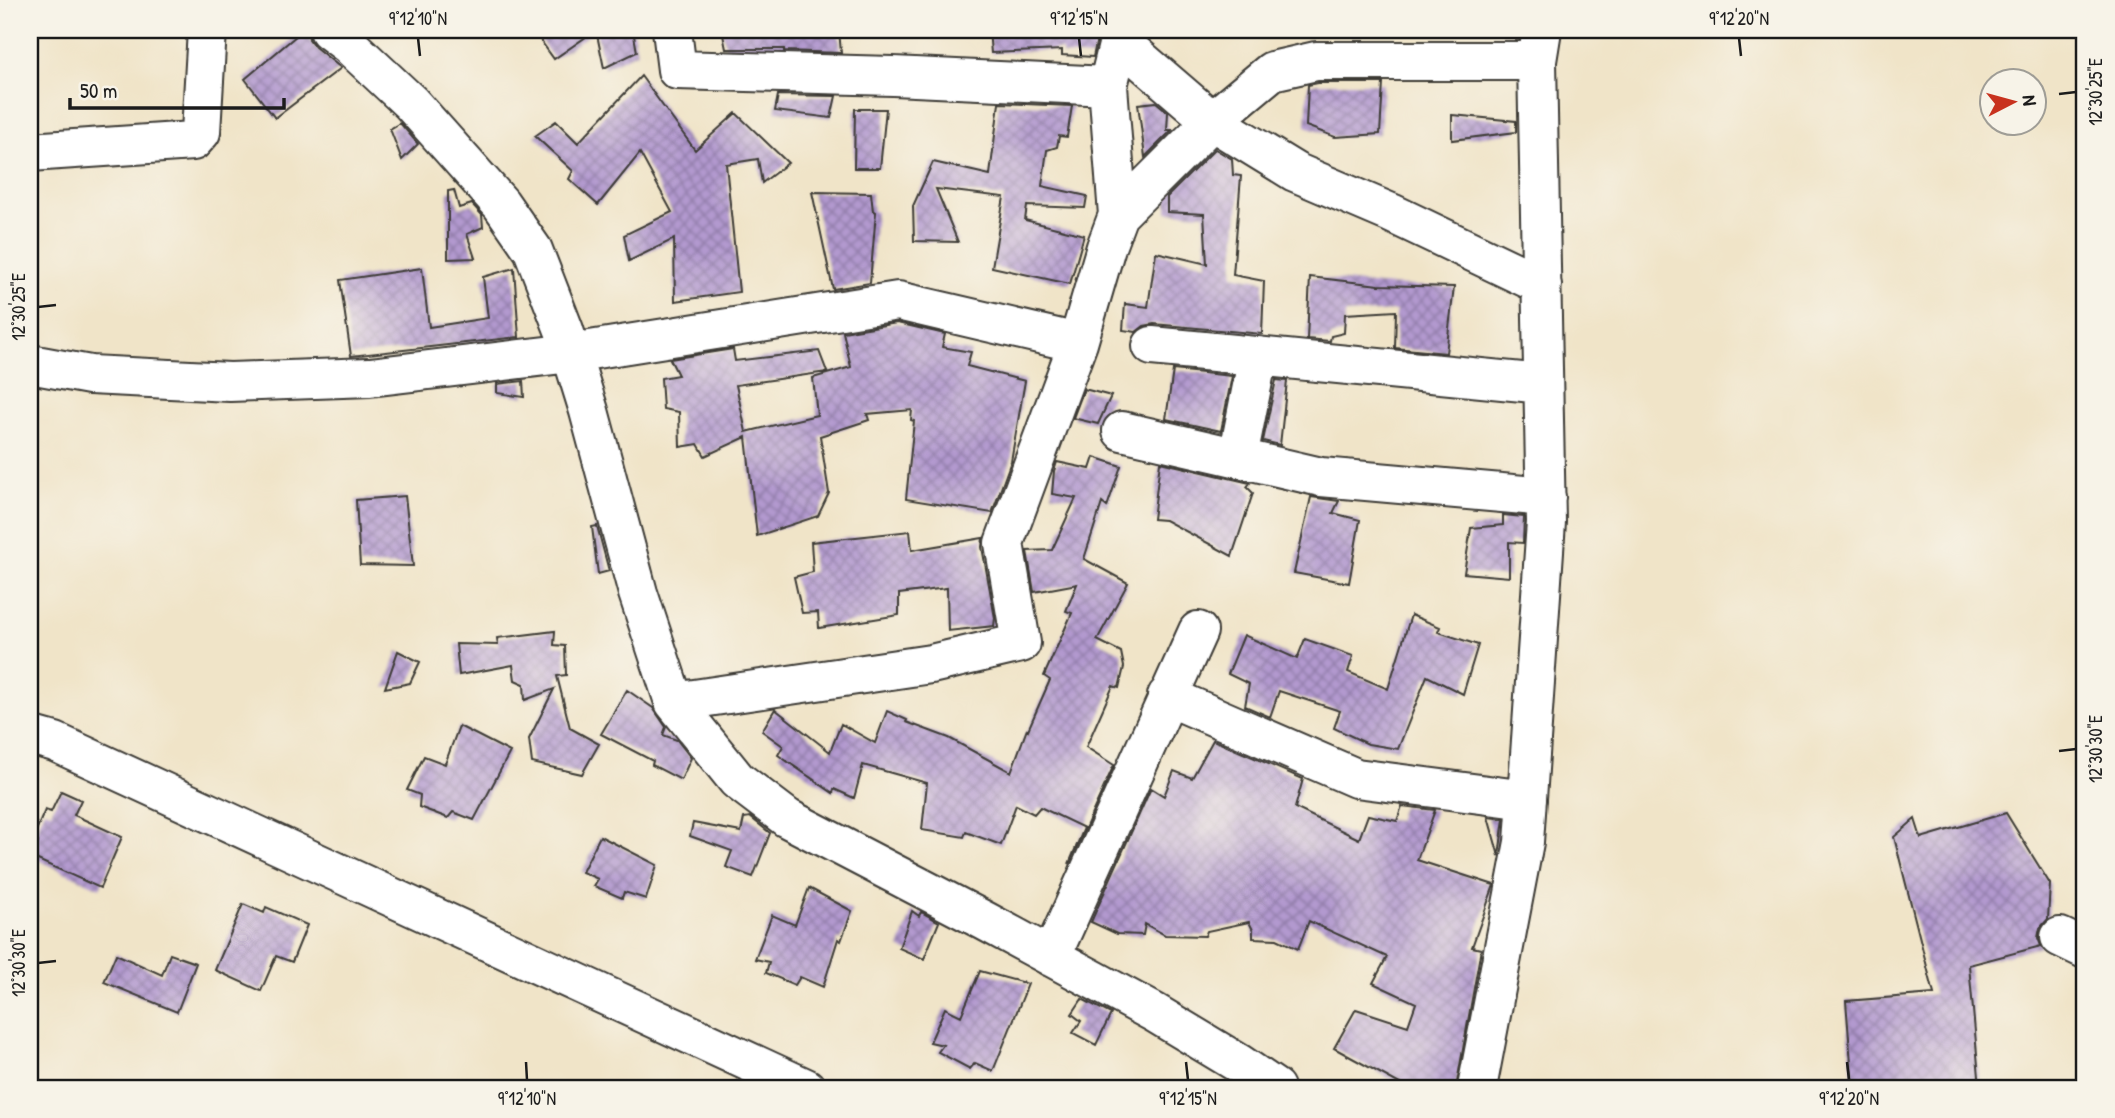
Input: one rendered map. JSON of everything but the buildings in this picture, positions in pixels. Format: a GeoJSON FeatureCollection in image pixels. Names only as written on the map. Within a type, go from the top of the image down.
{"type":"FeatureCollection","features":[{"type":"Feature","properties":{"kind":"street"},"geometry":{"type":"LineString","coordinates":[[30,152],[192,141],[201,132],[207,30]]}},
{"type":"Feature","properties":{"kind":"street"},"geometry":{"type":"LineString","coordinates":[[329,30],[349,44],[411,103],[501,204],[533,250],[571,353],[638,593],[674,702],[737,780],[788,818],[1155,1013],[1275,1088]]}},
{"type":"Feature","properties":{"kind":"street"},"geometry":{"type":"LineString","coordinates":[[672,30],[677,70],[1108,86]]}},
{"type":"Feature","properties":{"kind":"street"},"geometry":{"type":"LineString","coordinates":[[1118,35],[1108,86],[1118,215]]}},
{"type":"Feature","properties":{"kind":"street"},"geometry":{"type":"LineString","coordinates":[[1118,35],[1212,121],[1295,172],[1391,213],[1542,285]]}},
{"type":"Feature","properties":{"kind":"street"},"geometry":{"type":"LineString","coordinates":[[674,702],[930,664],[1021,643],[1004,543],[1078,343],[1118,215],[1212,121],[1272,71],[1316,61],[1540,45],[1546,497],[1524,842],[1477,1088]]}},
{"type":"Feature","properties":{"kind":"street"},"geometry":{"type":"LineString","coordinates":[[30,364],[90,375],[230,382],[370,377],[571,353],[898,301],[1078,343]]}},
{"type":"Feature","properties":{"kind":"street"},"geometry":{"type":"LineString","coordinates":[[1152,346],[1543,384]]}},
{"type":"Feature","properties":{"kind":"street"},"geometry":{"type":"LineString","coordinates":[[1238,457],[1258,356]]}},
{"type":"Feature","properties":{"kind":"street"},"geometry":{"type":"LineString","coordinates":[[1122,431],[1321,477],[1546,497]]}},
{"type":"Feature","properties":{"kind":"street"},"geometry":{"type":"LineString","coordinates":[[1051,957],[1198,631]]}},
{"type":"Feature","properties":{"kind":"street"},"geometry":{"type":"LineString","coordinates":[[1167,696],[1356,778],[1527,800]]}},
{"type":"Feature","properties":{"kind":"street"},"geometry":{"type":"LineString","coordinates":[[30,735],[68,748],[806,1088]]}}]}
